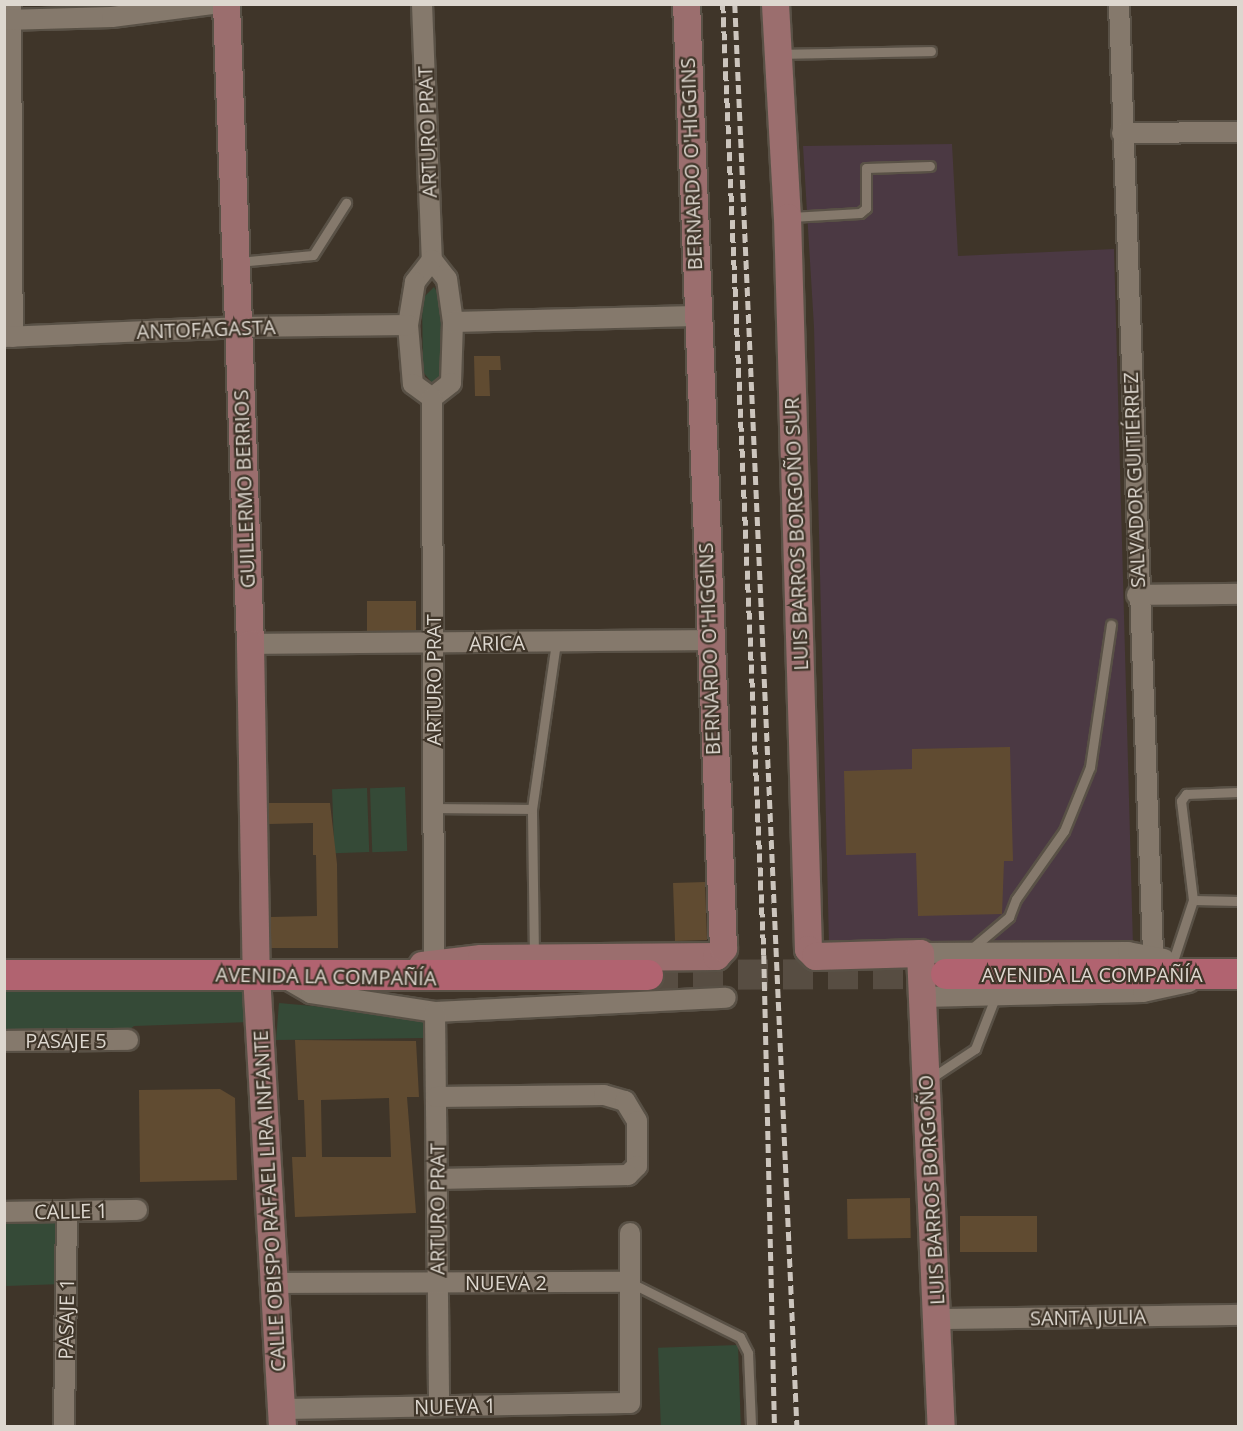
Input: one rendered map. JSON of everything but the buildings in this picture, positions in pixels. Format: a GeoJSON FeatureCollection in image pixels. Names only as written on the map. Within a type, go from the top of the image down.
{"type":"FeatureCollection","features":[{"type":"Feature","properties":{"kind":"main road","name":"AVENIDA LA COMPAÑÍA"},"geometry":{"type":"LineString","coordinates":[[946,974],[1230,974]]}},
{"type":"Feature","properties":{"kind":"main road","name":"AVENIDA LA COMPAÑÍA"},"geometry":{"type":"LineString","coordinates":[[4,975],[654,978]]}},
{"type":"Feature","properties":{"kind":"street"},"geometry":{"type":"LineString","coordinates":[[9,337],[9,15],[212,4]]}},
{"type":"Feature","properties":{"kind":"street","name":"GUILLERMO BERRIOS"},"geometry":{"type":"LineString","coordinates":[[226,4],[250,644],[268,975]]}},
{"type":"Feature","properties":{"kind":"street","name":"ARTURO PRAT"},"geometry":{"type":"LineString","coordinates":[[422,4],[432,260]]}},
{"type":"Feature","properties":{"kind":"street","name":"BERNARDO O'HIGGINS"},"geometry":{"type":"LineString","coordinates":[[268,975],[311,993],[435,1012],[654,978],[716,956],[723,948],[708,640],[687,4]]}},
{"type":"Feature","properties":{"kind":"street","name":"LUIS BARROS BORGOÑO SUR"},"geometry":{"type":"LineString","coordinates":[[775,4],[786,217],[808,949],[815,956],[920,953]]}},
{"type":"Feature","properties":{"kind":"street","name":"SALVADOR GUITIÉRREZ"},"geometry":{"type":"LineString","coordinates":[[1119,4],[1137,595],[1153,956]]}},
{"type":"Feature","properties":{"kind":"street"},"geometry":{"type":"LineString","coordinates":[[1122,133],[1239,132]]}},
{"type":"Feature","properties":{"kind":"street"},"geometry":{"type":"LineString","coordinates":[[432,260],[447,279],[453,322],[451,383],[432,398],[413,384],[408,325],[415,282],[432,260]]}},
{"type":"Feature","properties":{"kind":"street"},"geometry":{"type":"LineString","coordinates":[[453,322],[696,316]]}},
{"type":"Feature","properties":{"kind":"street","name":"ANTOFAGASTA"},"geometry":{"type":"LineString","coordinates":[[9,337],[238,327],[408,325]]}},
{"type":"Feature","properties":{"kind":"street","name":"ARTURO PRAT"},"geometry":{"type":"LineString","coordinates":[[432,398],[434,962]]}},
{"type":"Feature","properties":{"kind":"street"},"geometry":{"type":"LineString","coordinates":[[1137,595],[1239,594]]}},
{"type":"Feature","properties":{"kind":"street","name":"ARICA"},"geometry":{"type":"LineString","coordinates":[[250,644],[432,645],[708,640]]}},
{"type":"Feature","properties":{"kind":"street"},"geometry":{"type":"LineString","coordinates":[[920,953],[1128,952],[1230,974]]}},
{"type":"Feature","properties":{"kind":"street","name":"LUIS BARROS BORGOÑO"},"geometry":{"type":"LineString","coordinates":[[920,953],[941,1426]]}},
{"type":"Feature","properties":{"kind":"street","name":"BERNARDO O'HIGGINS"},"geometry":{"type":"LineString","coordinates":[[383,976],[434,962],[534,957],[654,978],[726,998]]}},
{"type":"Feature","properties":{"kind":"street"},"geometry":{"type":"LineString","coordinates":[[922,997],[1143,992],[1230,974]]}},
{"type":"Feature","properties":{"kind":"street","name":"CALLE OBISPO RAFAEL LIRA INFANTE"},"geometry":{"type":"LineString","coordinates":[[268,975],[274,1283],[282,1418]]}},
{"type":"Feature","properties":{"kind":"street","name":"ARTURO PRAT"},"geometry":{"type":"LineString","coordinates":[[435,1012],[438,1406]]}},
{"type":"Feature","properties":{"kind":"street","name":"PASAJE 5"},"geometry":{"type":"LineString","coordinates":[[4,1041],[128,1040]]}},
{"type":"Feature","properties":{"kind":"street"},"geometry":{"type":"LineString","coordinates":[[436,1097],[604,1095],[625,1101],[637,1121],[637,1166],[628,1175],[437,1179]]}},
{"type":"Feature","properties":{"kind":"street","name":"CALLE 1"},"geometry":{"type":"LineString","coordinates":[[4,1212],[137,1210]]}},
{"type":"Feature","properties":{"kind":"street","name":"PASAJE 1"},"geometry":{"type":"LineString","coordinates":[[64,1426],[68,1212]]}},
{"type":"Feature","properties":{"kind":"street"},"geometry":{"type":"LineString","coordinates":[[629,1282],[630,1233]]}},
{"type":"Feature","properties":{"kind":"street","name":"NUEVA 2"},"geometry":{"type":"LineString","coordinates":[[274,1283],[629,1282]]}},
{"type":"Feature","properties":{"kind":"street","name":"NUEVA 1"},"geometry":{"type":"LineString","coordinates":[[282,1418],[438,1406],[630,1403],[629,1282]]}},
{"type":"Feature","properties":{"kind":"street","name":"SANTA JULIA"},"geometry":{"type":"LineString","coordinates":[[937,1319],[1239,1315]]}},
{"type":"Feature","properties":{"kind":"lane"},"geometry":{"type":"LineString","coordinates":[[778,54],[931,51]]}},
{"type":"Feature","properties":{"kind":"lane"},"geometry":{"type":"LineString","coordinates":[[786,217],[860,213],[866,208],[866,168],[930,166]]}},
{"type":"Feature","properties":{"kind":"lane"},"geometry":{"type":"LineString","coordinates":[[236,262],[313,255],[346,203]]}},
{"type":"Feature","properties":{"kind":"lane"},"geometry":{"type":"LineString","coordinates":[[967,953],[1009,917],[1016,899],[1064,831],[1090,767],[1111,625]]}},
{"type":"Feature","properties":{"kind":"lane"},"geometry":{"type":"LineString","coordinates":[[534,957],[532,809],[556,642]]}},
{"type":"Feature","properties":{"kind":"lane"},"geometry":{"type":"LineString","coordinates":[[1173,961],[1193,900],[1181,801],[1186,794],[1239,792]]}},
{"type":"Feature","properties":{"kind":"lane"},"geometry":{"type":"LineString","coordinates":[[434,808],[532,809]]}},
{"type":"Feature","properties":{"kind":"lane"},"geometry":{"type":"LineString","coordinates":[[1193,900],[1239,901]]}},
{"type":"Feature","properties":{"kind":"lane"},"geometry":{"type":"LineString","coordinates":[[926,1081],[975,1049],[996,995]]}},
{"type":"Feature","properties":{"kind":"lane"},"geometry":{"type":"LineString","coordinates":[[629,1282],[740,1336],[748,1353],[751,1426]]}},
{"type":"Feature","properties":{"kind":"shaded area"},"geometry":{"type":"Polygon","coordinates":[[[952,144],[958,256],[1114,249],[1133,946],[829,944],[814,327],[803,146],[952,144]]]}},
{"type":"Feature","properties":{"kind":"green space"},"geometry":{"type":"Polygon","coordinates":[[[434,287],[442,300],[443,376],[434,385],[423,372],[422,299],[434,287]]]}},
{"type":"Feature","properties":{"kind":"green space"},"geometry":{"type":"Polygon","coordinates":[[[405,787],[407,851],[372,852],[370,788],[405,787]]]}},
{"type":"Feature","properties":{"kind":"green space"},"geometry":{"type":"Polygon","coordinates":[[[367,788],[369,852],[334,853],[332,789],[367,788]]]}},
{"type":"Feature","properties":{"kind":"green space"},"geometry":{"type":"Polygon","coordinates":[[[249,982],[251,1022],[134,1026],[125,1033],[5,1035],[4,985],[249,982]]]}},
{"type":"Feature","properties":{"kind":"green space"},"geometry":{"type":"Polygon","coordinates":[[[279,1003],[426,1016],[426,1038],[276,1040],[279,1003]]]}},
{"type":"Feature","properties":{"kind":"green space"},"geometry":{"type":"Polygon","coordinates":[[[60,1217],[62,1284],[6,1286],[4,1219],[60,1217]]]}},
{"type":"Feature","properties":{"kind":"green space"},"geometry":{"type":"Polygon","coordinates":[[[738,1345],[741,1426],[661,1426],[658,1348],[738,1345]]]}},
{"type":"Feature","properties":{"kind":"tunnel"},"geometry":{"type":"LineString","coordinates":[[648,975],[946,974]]}},
{"type":"Feature","properties":{"kind":"railway"},"geometry":{"type":"LineString","coordinates":[[723,4],[764,955],[775,1426]]}},
{"type":"Feature","properties":{"kind":"railway"},"geometry":{"type":"LineString","coordinates":[[735,4],[797,1426]]}}]}
